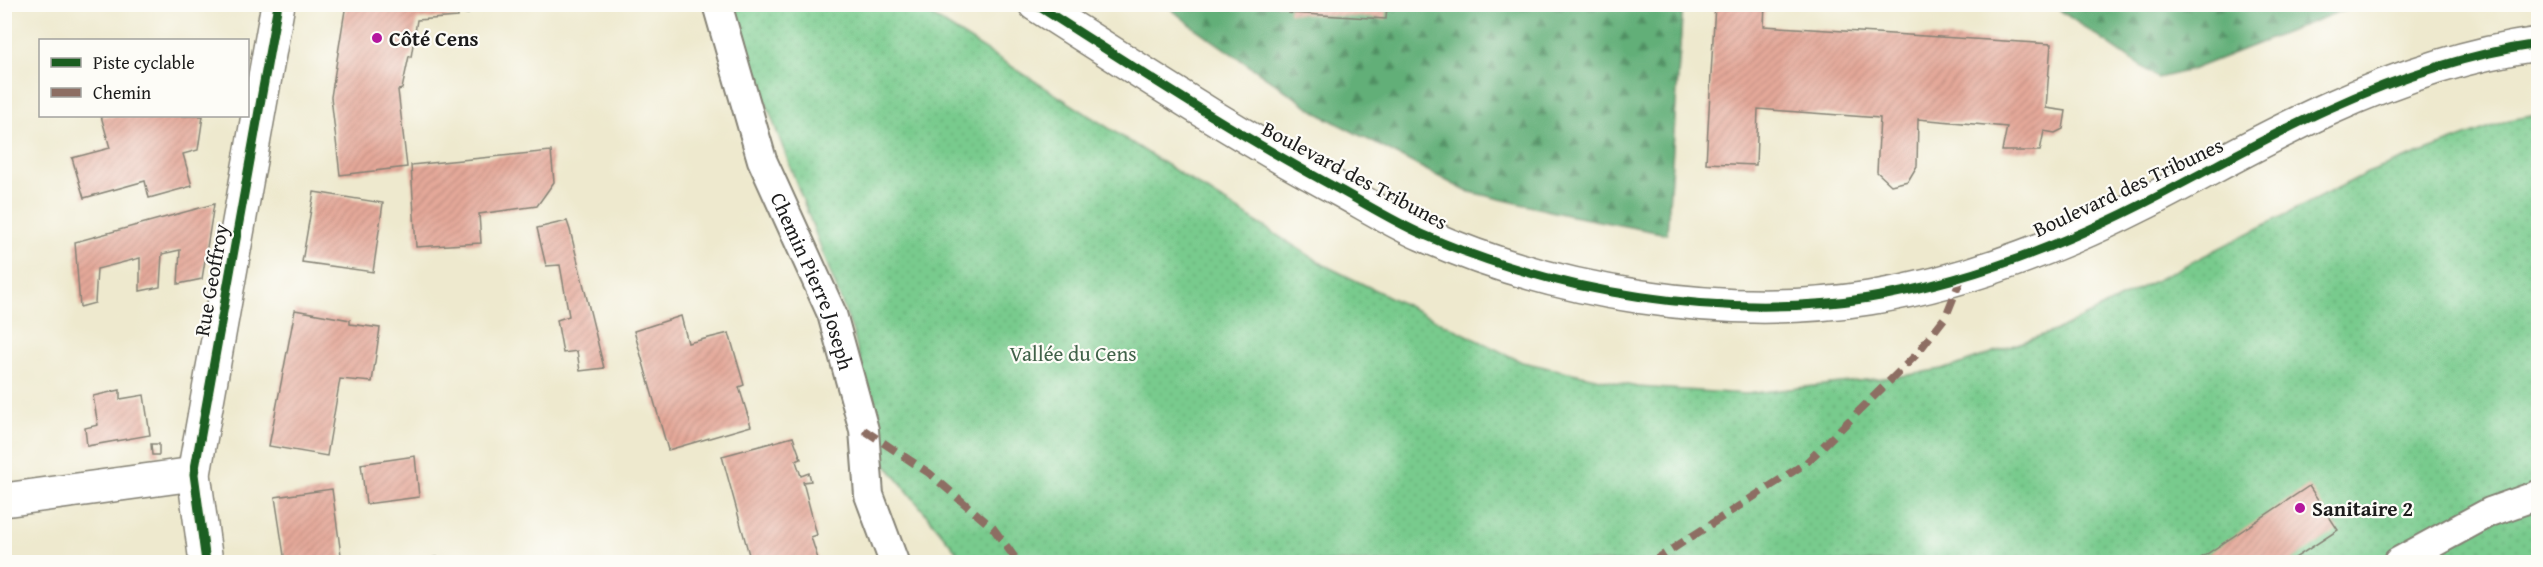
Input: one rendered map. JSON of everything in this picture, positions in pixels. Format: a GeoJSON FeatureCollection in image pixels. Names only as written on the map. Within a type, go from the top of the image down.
{"type":"FeatureCollection","features":[{"type":"Feature","properties":{"kind":"street","name":"Rue Geoffroy"},"geometry":{"type":"LineString","coordinates":[[207,562],[194,474],[278,4]]}},
{"type":"Feature","properties":{"kind":"street","name":"Boulevard des Tribunes"},"geometry":{"type":"LineString","coordinates":[[1035,4],[1269,152],[1421,234],[1489,260],[1561,282],[1640,298],[1720,305],[1819,303],[1867,298],[1924,286],[1998,264],[2072,237],[2328,109],[2455,62],[2538,44]]}},
{"type":"Feature","properties":{"kind":"street"},"geometry":{"type":"LineString","coordinates":[[4,500],[194,474]]}},
{"type":"Feature","properties":{"kind":"lane","name":"Chemin Pierre Joseph"},"geometry":{"type":"LineString","coordinates":[[717,4],[762,160],[832,314],[864,430],[868,495],[894,562]]}},
{"type":"Feature","properties":{"kind":"lane"},"geometry":{"type":"LineString","coordinates":[[2406,560],[2490,512],[2538,495]]}},
{"type":"Feature","properties":{"kind":"green space","name":"Vallée du Cens"},"geometry":{"type":"Polygon","coordinates":[[[731,5],[915,5],[1324,265],[1522,362],[1637,387],[1746,394],[1909,375],[1952,367],[2060,329],[2367,173],[2509,120],[2538,115],[2538,562],[965,562],[882,460],[854,335],[731,5]]]}},
{"type":"Feature","properties":{"kind":"green space"},"geometry":{"type":"Polygon","coordinates":[[[1166,5],[1683,5],[1667,234],[1567,215],[1466,191],[1321,115],[1196,29],[1166,5]]]}},
{"type":"Feature","properties":{"kind":"green space"},"geometry":{"type":"Polygon","coordinates":[[[2052,5],[2356,5],[2191,70],[2158,78],[2052,5]]]}},
{"type":"Feature","properties":{"kind":"building"},"geometry":{"type":"Polygon","coordinates":[[[346,4],[470,4],[468,14],[458,12],[458,17],[417,20],[411,57],[409,56],[402,89],[398,90],[407,167],[340,175],[331,97],[346,4]]]}},
{"type":"Feature","properties":{"kind":"building"},"geometry":{"type":"Polygon","coordinates":[[[1290,4],[1387,4],[1386,19],[1289,13],[1290,4]]]}},
{"type":"Feature","properties":{"kind":"building"},"geometry":{"type":"Polygon","coordinates":[[[1715,4],[1765,4],[1764,26],[2051,44],[2046,108],[2066,111],[2063,129],[2055,133],[2044,131],[2040,151],[2002,151],[2007,127],[1918,119],[1917,166],[1908,181],[1891,185],[1877,172],[1880,118],[1758,109],[1756,165],[1706,163],[1715,4]]]}},
{"type":"Feature","properties":{"kind":"building"},"geometry":{"type":"Polygon","coordinates":[[[101,117],[203,117],[198,150],[183,154],[192,186],[149,198],[145,181],[84,198],[72,158],[110,148],[101,117]]]}},
{"type":"Feature","properties":{"kind":"building"},"geometry":{"type":"Polygon","coordinates":[[[551,151],[554,182],[537,206],[479,214],[481,243],[416,247],[411,165],[551,151]]]}},
{"type":"Feature","properties":{"kind":"building"},"geometry":{"type":"Polygon","coordinates":[[[314,192],[383,203],[373,272],[302,262],[314,192]]]}},
{"type":"Feature","properties":{"kind":"building"},"geometry":{"type":"Polygon","coordinates":[[[214,204],[202,279],[178,284],[180,250],[162,254],[160,287],[140,291],[140,258],[97,269],[95,303],[80,307],[75,242],[214,204]]]}},
{"type":"Feature","properties":{"kind":"building"},"geometry":{"type":"Polygon","coordinates":[[[567,221],[604,368],[580,371],[577,351],[563,353],[557,320],[569,316],[560,265],[546,266],[537,228],[567,221]]]}},
{"type":"Feature","properties":{"kind":"building"},"geometry":{"type":"Polygon","coordinates":[[[295,310],[350,320],[350,324],[380,328],[372,382],[340,379],[327,456],[269,446],[295,310]]]}},
{"type":"Feature","properties":{"kind":"building"},"geometry":{"type":"Polygon","coordinates":[[[681,316],[688,343],[729,333],[744,385],[739,387],[751,426],[668,450],[634,331],[681,316]]]}},
{"type":"Feature","properties":{"kind":"building"},"geometry":{"type":"Polygon","coordinates":[[[120,390],[120,399],[144,395],[150,435],[87,446],[85,428],[98,425],[93,396],[120,390]]]}},
{"type":"Feature","properties":{"kind":"building"},"geometry":{"type":"Polygon","coordinates":[[[793,437],[801,459],[796,461],[801,476],[809,473],[811,481],[803,482],[817,535],[811,537],[819,562],[751,562],[722,456],[793,437]]]}},
{"type":"Feature","properties":{"kind":"building"},"geometry":{"type":"Polygon","coordinates":[[[151,444],[159,444],[159,455],[152,455],[151,444]]]}},
{"type":"Feature","properties":{"kind":"building"},"geometry":{"type":"Polygon","coordinates":[[[415,456],[419,497],[366,504],[361,464],[415,456]]]}},
{"type":"Feature","properties":{"kind":"building","name":"Sanitaire 2"},"geometry":{"type":"Polygon","coordinates":[[[2309,486],[2338,530],[2289,562],[2195,562],[2309,486]]]}},
{"type":"Feature","properties":{"kind":"building"},"geometry":{"type":"Polygon","coordinates":[[[332,489],[342,562],[285,562],[275,497],[332,489]]]}},
{"type":"Feature","properties":{"kind":"building"},"geometry":{"type":"Polygon","coordinates":[[[437,557],[438,562],[408,562],[408,561],[437,557]]]}},
{"type":"Feature","properties":{"kind":"marked path"},"geometry":{"type":"LineString","coordinates":[[1652,562],[1806,463],[1915,356],[1946,316],[1963,274]]}},
{"type":"Feature","properties":{"kind":"marked path"},"geometry":{"type":"LineString","coordinates":[[864,430],[929,473],[993,528],[1018,562]]}},
{"type":"Feature","properties":{"kind":"cycle path"},"geometry":{"type":"LineString","coordinates":[[206,562],[194,474],[278,4]]}},
{"type":"Feature","properties":{"kind":"cycle path"},"geometry":{"type":"LineString","coordinates":[[1035,4],[1264,147],[1422,234],[1473,255],[1583,286],[1641,297],[1757,306],[1814,304],[1869,298],[1921,288],[1998,265],[2048,247],[2105,222],[2264,140],[2353,98],[2458,61],[2538,44]]}},
{"type":"Feature","properties":{"kind":"place","name":"Côté Cens"},"geometry":{"type":"Point","coordinates":[377,38]}},
{"type":"Feature","properties":{"kind":"place","name":"Sanitaire 2"},"geometry":{"type":"Point","coordinates":[2300,508]}}]}
